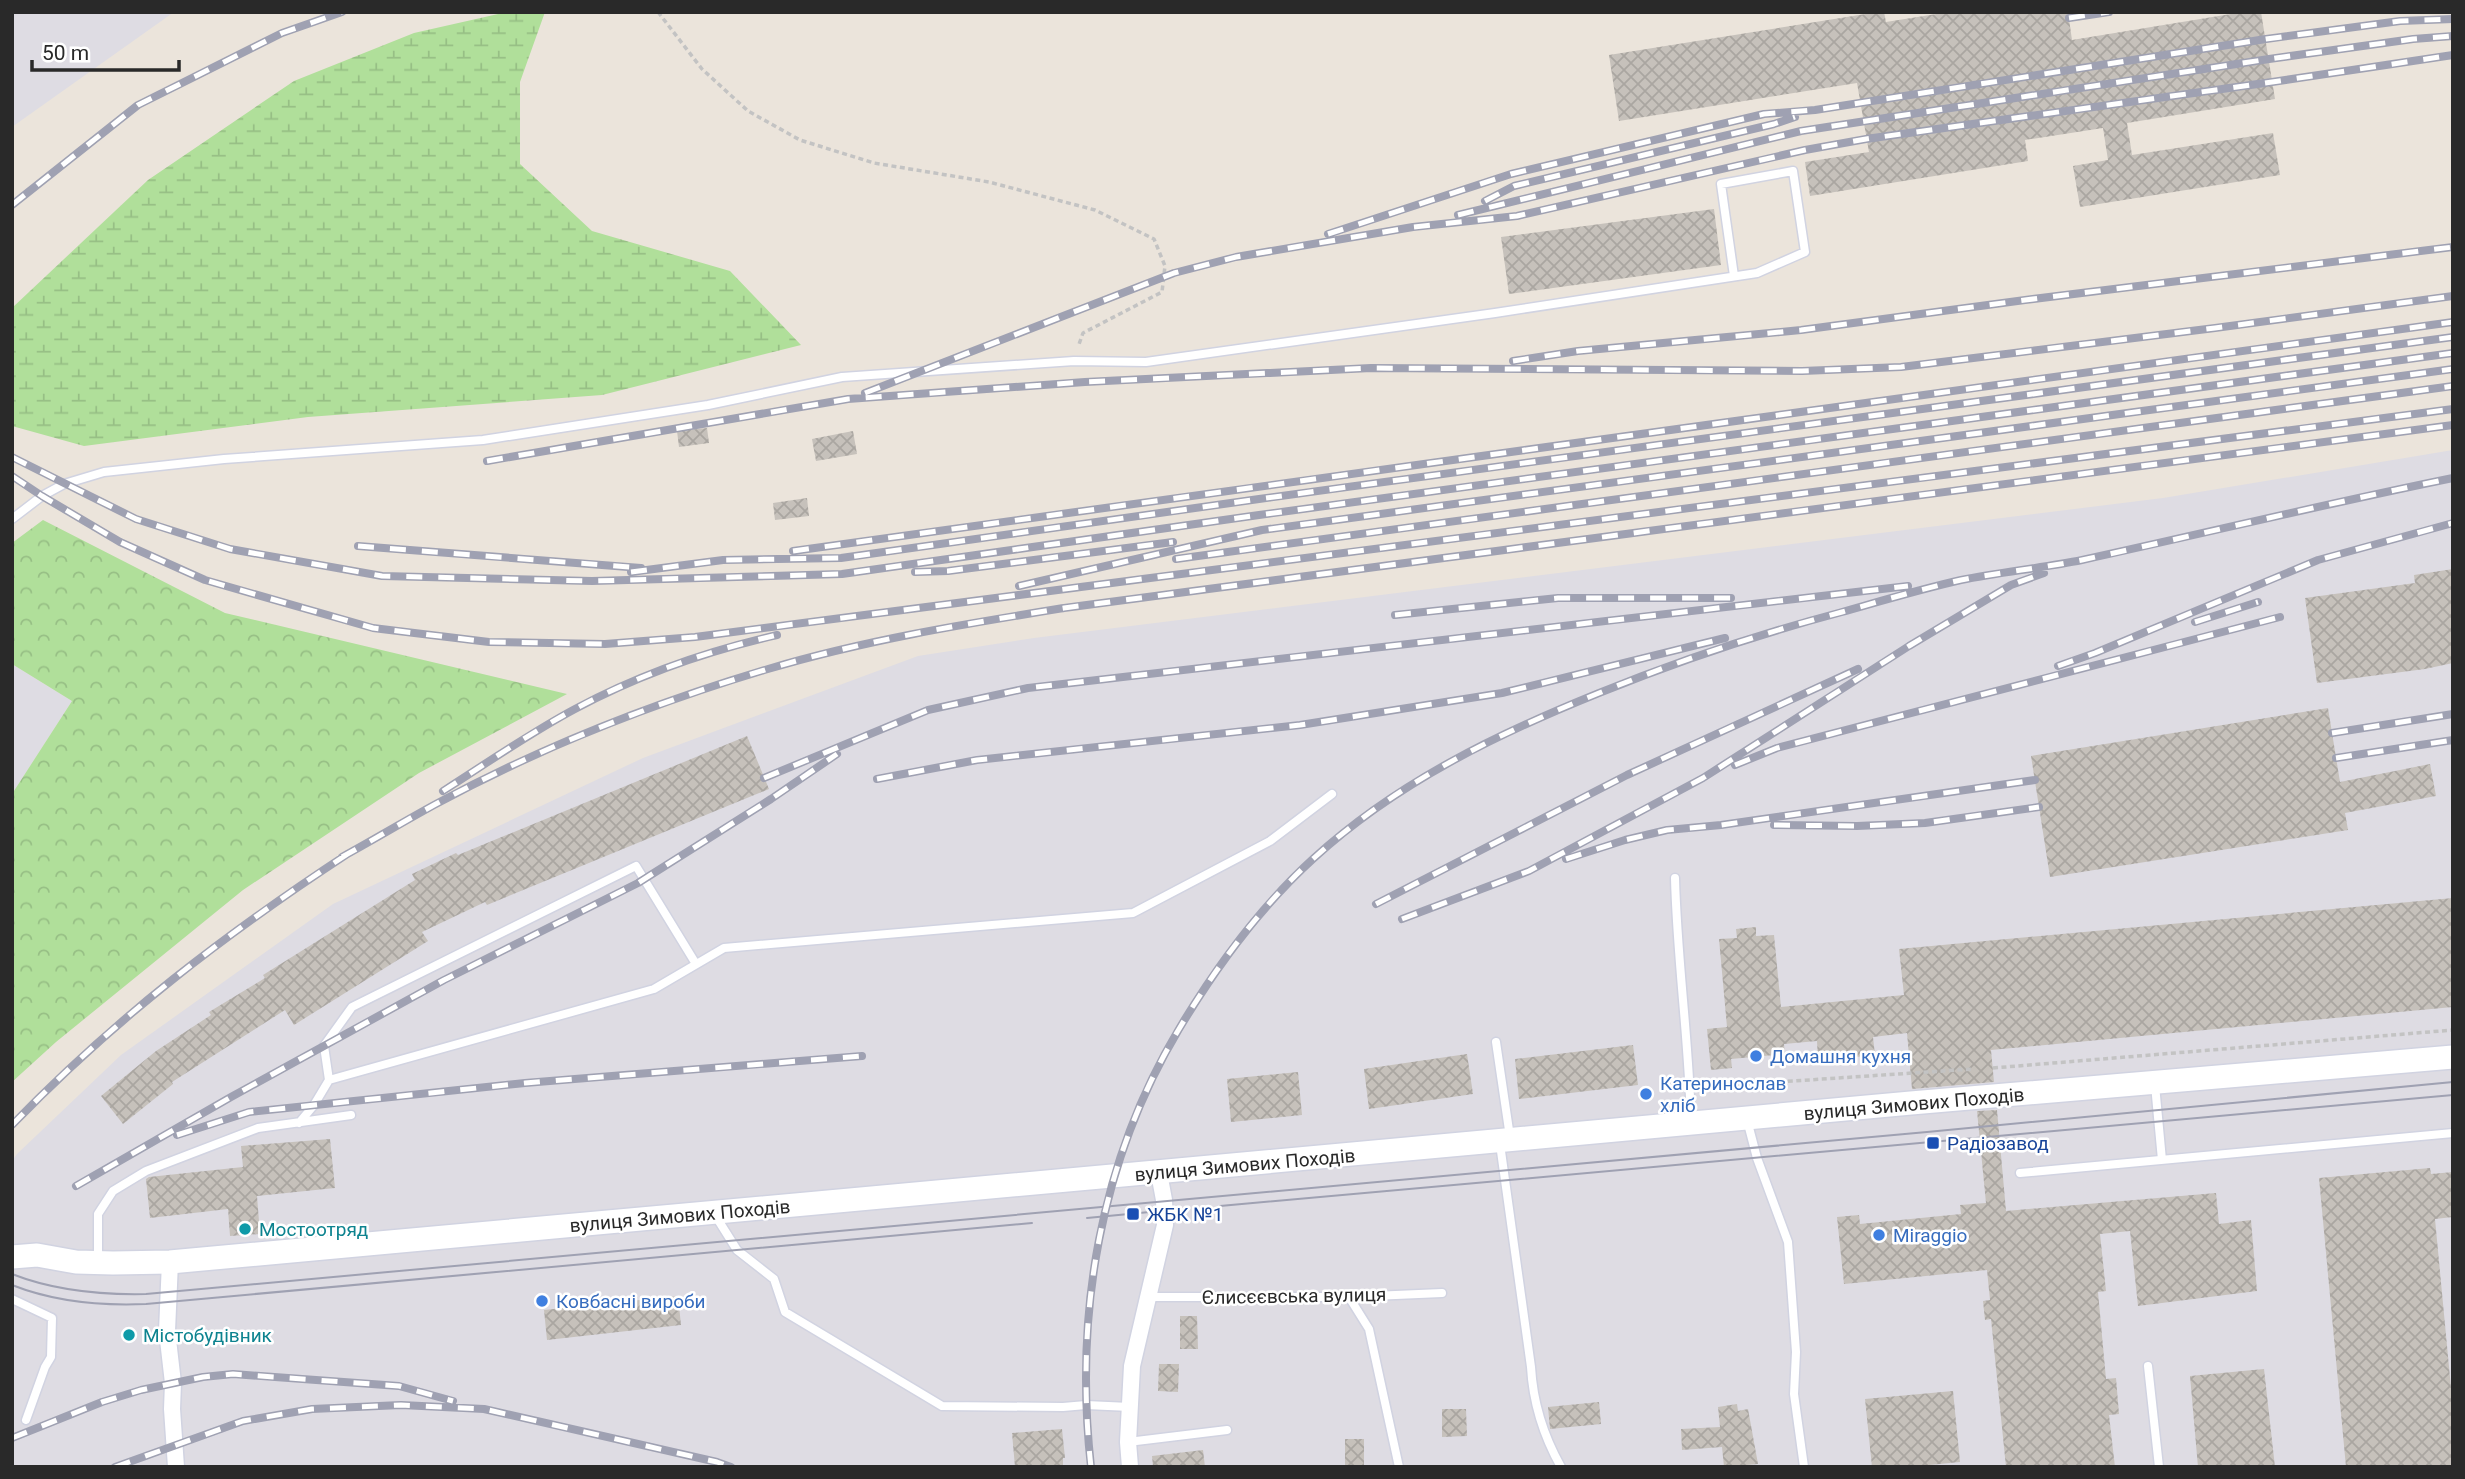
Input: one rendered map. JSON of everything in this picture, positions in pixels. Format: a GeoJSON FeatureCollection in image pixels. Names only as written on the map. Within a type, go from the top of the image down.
{"type":"FeatureCollection","features":[{"type":"Feature","properties":{"kind":"main road","name":"вулиця Зимових Походів"},"geometry":{"type":"LineString","coordinates":[[12,1256],[37,1255],[76,1262],[170,1262],[2453,1057]]}},
{"type":"Feature","properties":{"kind":"main road","name":"вулиця Зимових Походів"},"geometry":{"type":"LineString","coordinates":[[12,1242],[37,1255]]}},
{"type":"Feature","properties":{"kind":"street"},"geometry":{"type":"LineString","coordinates":[[1130,1467],[1128,1442],[1132,1366],[1165,1225],[1159,1172]]}},
{"type":"Feature","properties":{"kind":"street"},"geometry":{"type":"LineString","coordinates":[[170,1262],[167,1331],[173,1383],[176,1467]]}},
{"type":"Feature","properties":{"kind":"lane"},"geometry":{"type":"LineString","coordinates":[[12,519],[42,496],[64,484],[104,472],[224,459],[484,440],[708,405],[842,377],[1074,361],[1159,360],[1757,273],[1805,252],[1793,171],[1720,184],[1734,276]]}},
{"type":"Feature","properties":{"kind":"lane"},"geometry":{"type":"LineString","coordinates":[[329,1080],[654,989],[724,948],[1133,913],[1270,841],[1332,793]]}},
{"type":"Feature","properties":{"kind":"lane"},"geometry":{"type":"LineString","coordinates":[[299,1123],[329,1080],[324,1046],[352,1007],[636,866],[696,964]]}},
{"type":"Feature","properties":{"kind":"lane"},"geometry":{"type":"LineString","coordinates":[[1675,878],[1691,1125]]}},
{"type":"Feature","properties":{"kind":"lane"},"geometry":{"type":"LineString","coordinates":[[1496,1042],[1532,1396],[1548,1444],[1561,1467]]}},
{"type":"Feature","properties":{"kind":"lane"},"geometry":{"type":"LineString","coordinates":[[2155,1082],[2162,1160]]}},
{"type":"Feature","properties":{"kind":"lane"},"geometry":{"type":"LineString","coordinates":[[98,1262],[98,1214],[113,1191],[146,1171],[258,1129],[351,1115]]}},
{"type":"Feature","properties":{"kind":"lane"},"geometry":{"type":"LineString","coordinates":[[1747,1120],[1756,1158],[1787,1242],[1796,1352],[1794,1394],[1804,1467]]}},
{"type":"Feature","properties":{"kind":"lane"},"geometry":{"type":"LineString","coordinates":[[2020,1173],[2453,1133]]}},
{"type":"Feature","properties":{"kind":"lane"},"geometry":{"type":"LineString","coordinates":[[713,1213],[737,1250],[774,1279],[785,1312],[942,1406],[1130,1407]]}},
{"type":"Feature","properties":{"kind":"lane","name":"Єлисєєвська вулиця"},"geometry":{"type":"LineString","coordinates":[[1147,1297],[1349,1297],[1442,1293]]}},
{"type":"Feature","properties":{"kind":"lane"},"geometry":{"type":"LineString","coordinates":[[1349,1297],[1368,1329],[1399,1467]]}},
{"type":"Feature","properties":{"kind":"lane"},"geometry":{"type":"LineString","coordinates":[[12,1299],[52,1318],[51,1357],[26,1420]]}},
{"type":"Feature","properties":{"kind":"lane"},"geometry":{"type":"LineString","coordinates":[[2148,1366],[2159,1467]]}},
{"type":"Feature","properties":{"kind":"lane"},"geometry":{"type":"LineString","coordinates":[[1128,1442],[1227,1430]]}},
{"type":"Feature","properties":{"kind":"path"},"geometry":{"type":"LineString","coordinates":[[658,12],[702,69],[748,111],[800,140],[874,163],[989,182],[1095,210],[1154,239],[1165,266],[1163,292],[1083,333],[1074,361]]}},
{"type":"Feature","properties":{"kind":"path"},"geometry":{"type":"LineString","coordinates":[[1993,1068],[2453,1030]]}},
{"type":"Feature","properties":{"kind":"path"},"geometry":{"type":"LineString","coordinates":[[1690,1088],[1973,1069]]}},
{"type":"Feature","properties":{"kind":"shaded area"},"geometry":{"type":"Polygon","coordinates":[[[12,12],[174,12],[12,127],[12,12]]]}},
{"type":"Feature","properties":{"kind":"shaded area"},"geometry":{"type":"Polygon","coordinates":[[[2453,450],[2453,1467],[12,1467],[12,1161],[17,1154],[121,1055],[333,904],[643,758],[918,656],[1034,638],[2163,498],[2453,450]]]}},
{"type":"Feature","properties":{"kind":"shaded area"},"geometry":{"type":"Polygon","coordinates":[[[12,664],[72,701],[12,794],[12,664]]]}},
{"type":"Feature","properties":{"kind":"green space"},"geometry":{"type":"Polygon","coordinates":[[[507,12],[545,12],[520,82],[520,164],[592,231],[730,271],[801,345],[602,395],[308,417],[84,446],[12,426],[12,308],[148,180],[294,81],[414,33],[507,12]]]}},
{"type":"Feature","properties":{"kind":"green space"},"geometry":{"type":"Polygon","coordinates":[[[43,520],[225,613],[567,694],[419,773],[243,890],[56,1042],[12,1082],[12,794],[72,701],[12,664],[12,543],[43,520]]]}},
{"type":"Feature","properties":{"kind":"building"},"geometry":{"type":"Polygon","coordinates":[[[1884,12],[1886,22],[1949,12],[2068,12],[2072,40],[2243,12],[2261,12],[2275,99],[2127,123],[2132,155],[2273,133],[2280,175],[2080,207],[2073,166],[2108,160],[2103,128],[2025,140],[2028,161],[1810,196],[1805,162],[1869,152],[1857,83],[1619,121],[1609,55],[1884,12]]]}},
{"type":"Feature","properties":{"kind":"building"},"geometry":{"type":"Polygon","coordinates":[[[1714,209],[1721,265],[1509,294],[1501,237],[1714,209]]]}},
{"type":"Feature","properties":{"kind":"building"},"geometry":{"type":"Polygon","coordinates":[[[707,428],[709,443],[679,447],[677,431],[707,428]]]}},
{"type":"Feature","properties":{"kind":"building"},"geometry":{"type":"Polygon","coordinates":[[[853,431],[857,454],[816,461],[812,439],[853,431]]]}},
{"type":"Feature","properties":{"kind":"building"},"geometry":{"type":"Polygon","coordinates":[[[807,498],[809,516],[775,520],[773,503],[807,498]]]}},
{"type":"Feature","properties":{"kind":"building"},"geometry":{"type":"Polygon","coordinates":[[[2453,569],[2453,663],[2317,683],[2305,598],[2415,583],[2414,575],[2453,569]]]}},
{"type":"Feature","properties":{"kind":"building"},"geometry":{"type":"Polygon","coordinates":[[[2328,708],[2340,782],[2430,764],[2436,796],[2345,813],[2348,830],[2050,877],[2031,756],[2328,708]]]}},
{"type":"Feature","properties":{"kind":"building"},"geometry":{"type":"Polygon","coordinates":[[[747,736],[769,789],[487,905],[485,902],[422,932],[428,941],[294,1025],[285,1010],[172,1082],[173,1084],[123,1124],[101,1096],[156,1051],[211,1015],[209,1012],[415,880],[412,874],[456,853],[458,855],[747,736]]]}},
{"type":"Feature","properties":{"kind":"building"},"geometry":{"type":"Polygon","coordinates":[[[2453,898],[2453,1007],[1991,1050],[1994,1082],[1912,1089],[1907,1033],[1873,1037],[1875,1055],[1818,1061],[1817,1041],[1784,1044],[1785,1054],[1731,1059],[1732,1068],[1711,1070],[1707,1029],[1727,1027],[1719,939],[1737,938],[1736,929],[1756,927],[1756,936],[1774,935],[1781,1007],[1904,995],[1899,949],[2453,898]]]}},
{"type":"Feature","properties":{"kind":"building"},"geometry":{"type":"Polygon","coordinates":[[[1633,1045],[1638,1085],[1519,1099],[1515,1059],[1633,1045]]]}},
{"type":"Feature","properties":{"kind":"building"},"geometry":{"type":"Polygon","coordinates":[[[1467,1054],[1473,1094],[1369,1109],[1364,1069],[1467,1054]]]}},
{"type":"Feature","properties":{"kind":"building"},"geometry":{"type":"Polygon","coordinates":[[[1298,1072],[1302,1115],[1231,1122],[1227,1079],[1298,1072]]]}},
{"type":"Feature","properties":{"kind":"building"},"geometry":{"type":"Polygon","coordinates":[[[1997,1110],[2006,1211],[2216,1193],[2219,1224],[2251,1220],[2257,1291],[2138,1306],[2130,1231],[2100,1234],[2106,1291],[2098,1292],[2106,1379],[2116,1378],[2119,1414],[2109,1415],[2115,1467],[2006,1467],[1991,1319],[1985,1320],[1983,1301],[1990,1300],[1987,1270],[1844,1284],[1837,1217],[1859,1215],[1860,1224],[1961,1214],[1960,1205],[1986,1203],[1977,1111],[1997,1110]]]}},
{"type":"Feature","properties":{"kind":"building"},"geometry":{"type":"Polygon","coordinates":[[[330,1139],[335,1188],[257,1196],[260,1234],[230,1236],[228,1209],[150,1218],[146,1179],[149,1177],[243,1167],[241,1146],[330,1139]]]}},
{"type":"Feature","properties":{"kind":"building"},"geometry":{"type":"Polygon","coordinates":[[[2430,1168],[2431,1174],[2453,1172],[2453,1217],[2435,1219],[2453,1409],[2453,1467],[2346,1467],[2319,1178],[2430,1168]]]}},
{"type":"Feature","properties":{"kind":"building"},"geometry":{"type":"Polygon","coordinates":[[[678,1296],[681,1325],[547,1340],[544,1310],[678,1296]]]}},
{"type":"Feature","properties":{"kind":"building"},"geometry":{"type":"Polygon","coordinates":[[[1180,1316],[1197,1316],[1198,1349],[1180,1349],[1180,1316]]]}},
{"type":"Feature","properties":{"kind":"building"},"geometry":{"type":"Polygon","coordinates":[[[1159,1364],[1179,1364],[1178,1392],[1158,1391],[1159,1364]]]}},
{"type":"Feature","properties":{"kind":"building"},"geometry":{"type":"Polygon","coordinates":[[[2264,1369],[2275,1467],[2198,1467],[2190,1376],[2264,1369]]]}},
{"type":"Feature","properties":{"kind":"building"},"geometry":{"type":"Polygon","coordinates":[[[1953,1391],[1960,1462],[1872,1467],[1865,1399],[1953,1391]]]}},
{"type":"Feature","properties":{"kind":"building"},"geometry":{"type":"Polygon","coordinates":[[[1599,1402],[1601,1424],[1550,1429],[1548,1407],[1599,1402]]]}},
{"type":"Feature","properties":{"kind":"building"},"geometry":{"type":"Polygon","coordinates":[[[1737,1404],[1738,1411],[1748,1409],[1758,1464],[1724,1467],[1722,1447],[1682,1450],[1681,1429],[1720,1427],[1718,1407],[1737,1404]]]}},
{"type":"Feature","properties":{"kind":"building"},"geometry":{"type":"Polygon","coordinates":[[[1442,1409],[1466,1409],[1467,1436],[1442,1437],[1442,1409]]]}},
{"type":"Feature","properties":{"kind":"building"},"geometry":{"type":"Polygon","coordinates":[[[1062,1429],[1065,1458],[1063,1467],[1015,1467],[1012,1433],[1062,1429]]]}},
{"type":"Feature","properties":{"kind":"building"},"geometry":{"type":"Polygon","coordinates":[[[1345,1439],[1364,1439],[1364,1467],[1345,1467],[1345,1439]]]}},
{"type":"Feature","properties":{"kind":"building"},"geometry":{"type":"Polygon","coordinates":[[[1203,1450],[1205,1467],[1153,1467],[1152,1456],[1203,1450]]]}},
{"type":"Feature","properties":{"kind":"tram line"},"geometry":{"type":"LineString","coordinates":[[12,1274],[78,1291],[146,1294],[2453,1082]]}},
{"type":"Feature","properties":{"kind":"tram line"},"geometry":{"type":"LineString","coordinates":[[1220,1206],[2453,1095]]}},
{"type":"Feature","properties":{"kind":"tram line"},"geometry":{"type":"LineString","coordinates":[[1087,1218],[1181,1209]]}},
{"type":"Feature","properties":{"kind":"tram line"},"geometry":{"type":"LineString","coordinates":[[12,1285],[78,1302],[146,1304],[1032,1223]]}},
{"type":"Feature","properties":{"kind":"railway"},"geometry":{"type":"LineString","coordinates":[[12,205],[138,105],[282,33],[342,12]]}},
{"type":"Feature","properties":{"kind":"railway"},"geometry":{"type":"LineString","coordinates":[[2069,18],[2109,12]]}},
{"type":"Feature","properties":{"kind":"railway"},"geometry":{"type":"LineString","coordinates":[[1328,234],[1511,174],[1764,114],[1815,110],[2266,39],[2400,21],[2453,19]]}},
{"type":"Feature","properties":{"kind":"railway"},"geometry":{"type":"LineString","coordinates":[[1458,215],[1801,131],[2269,59],[2453,36]]}},
{"type":"Feature","properties":{"kind":"railway"},"geometry":{"type":"LineString","coordinates":[[865,393],[1174,273],[1236,257],[1413,227],[1517,216],[1805,150],[1866,139],[2453,55]]}},
{"type":"Feature","properties":{"kind":"railway"},"geometry":{"type":"LineString","coordinates":[[1485,201],[1514,186],[1795,117]]}},
{"type":"Feature","properties":{"kind":"railway"},"geometry":{"type":"LineString","coordinates":[[1513,361],[1578,351],[1801,330],[2453,247]]}},
{"type":"Feature","properties":{"kind":"railway"},"geometry":{"type":"LineString","coordinates":[[487,461],[848,399],[1085,382],[1371,368],[1802,371],[1901,367],[2453,296]]}},
{"type":"Feature","properties":{"kind":"railway"},"geometry":{"type":"LineString","coordinates":[[793,551],[2453,322]]}},
{"type":"Feature","properties":{"kind":"railway"},"geometry":{"type":"LineString","coordinates":[[631,572],[723,560],[841,558],[2453,337]]}},
{"type":"Feature","properties":{"kind":"railway"},"geometry":{"type":"LineString","coordinates":[[12,457],[136,519],[230,549],[382,576],[592,581],[842,574],[2453,353]]}},
{"type":"Feature","properties":{"kind":"railway"},"geometry":{"type":"LineString","coordinates":[[1019,586],[1262,530],[2453,369]]}},
{"type":"Feature","properties":{"kind":"railway"},"geometry":{"type":"LineString","coordinates":[[1176,559],[2453,386]]}},
{"type":"Feature","properties":{"kind":"railway"},"geometry":{"type":"LineString","coordinates":[[12,476],[120,542],[205,580],[373,628],[489,642],[605,644],[695,637],[2453,409]]}},
{"type":"Feature","properties":{"kind":"railway"},"geometry":{"type":"LineString","coordinates":[[342,857],[474,784],[598,728],[725,682],[878,641],[1064,608],[2453,425]]}},
{"type":"Feature","properties":{"kind":"railway"},"geometry":{"type":"LineString","coordinates":[[1091,1467],[1086,1353],[1099,1240],[1112,1185],[1152,1079],[1193,1006],[1257,917],[1314,858],[1379,806],[1486,743],[1561,709],[1659,670],[1780,629],[1961,580],[2082,560],[2453,478]]}},
{"type":"Feature","properties":{"kind":"railway"},"geometry":{"type":"LineString","coordinates":[[2058,666],[2318,560],[2453,523]]}},
{"type":"Feature","properties":{"kind":"railway"},"geometry":{"type":"LineString","coordinates":[[915,572],[948,571],[1173,542]]}},
{"type":"Feature","properties":{"kind":"railway"},"geometry":{"type":"LineString","coordinates":[[358,546],[641,568]]}},
{"type":"Feature","properties":{"kind":"railway"},"geometry":{"type":"LineString","coordinates":[[1402,919],[1529,871],[1703,778],[1909,646],[2011,585],[2044,573]]}},
{"type":"Feature","properties":{"kind":"railway"},"geometry":{"type":"LineString","coordinates":[[764,778],[928,710],[1028,688],[1908,586]]}},
{"type":"Feature","properties":{"kind":"railway"},"geometry":{"type":"LineString","coordinates":[[1395,615],[1558,598],[1731,598]]}},
{"type":"Feature","properties":{"kind":"railway"},"geometry":{"type":"LineString","coordinates":[[2195,622],[2258,602]]}},
{"type":"Feature","properties":{"kind":"railway"},"geometry":{"type":"LineString","coordinates":[[1735,765],[1777,748],[2280,617]]}},
{"type":"Feature","properties":{"kind":"railway"},"geometry":{"type":"LineString","coordinates":[[443,791],[542,728],[623,685],[673,665],[777,635]]}},
{"type":"Feature","properties":{"kind":"railway"},"geometry":{"type":"LineString","coordinates":[[877,779],[977,760],[1300,725],[1502,693],[1725,638]]}},
{"type":"Feature","properties":{"kind":"railway"},"geometry":{"type":"LineString","coordinates":[[1376,904],[1627,775],[1858,669]]}},
{"type":"Feature","properties":{"kind":"railway"},"geometry":{"type":"LineString","coordinates":[[2332,733],[2453,714]]}},
{"type":"Feature","properties":{"kind":"railway"},"geometry":{"type":"LineString","coordinates":[[2336,758],[2453,740]]}},
{"type":"Feature","properties":{"kind":"railway"},"geometry":{"type":"LineString","coordinates":[[76,1186],[444,980],[638,883],[837,754]]}},
{"type":"Feature","properties":{"kind":"railway"},"geometry":{"type":"LineString","coordinates":[[1566,859],[1667,830],[1721,825],[2035,780]]}},
{"type":"Feature","properties":{"kind":"railway"},"geometry":{"type":"LineString","coordinates":[[1774,825],[1925,823],[2039,807]]}},
{"type":"Feature","properties":{"kind":"railway"},"geometry":{"type":"LineString","coordinates":[[12,1125],[91,1048],[173,979],[258,915],[349,853]]}},
{"type":"Feature","properties":{"kind":"railway"},"geometry":{"type":"LineString","coordinates":[[177,1135],[249,1112],[525,1083],[862,1056]]}},
{"type":"Feature","properties":{"kind":"railway"},"geometry":{"type":"LineString","coordinates":[[12,1438],[102,1402],[141,1390],[203,1377],[233,1374],[399,1386],[453,1401]]}},
{"type":"Feature","properties":{"kind":"railway"},"geometry":{"type":"LineString","coordinates":[[115,1467],[243,1421],[312,1409],[401,1405],[484,1409],[731,1467]]}},
{"type":"Feature","properties":{"kind":"place","name":"Домашня кухня"},"geometry":{"type":"Point","coordinates":[1756,1056]}},
{"type":"Feature","properties":{"kind":"place","name":"Катеринослав хліб"},"geometry":{"type":"Point","coordinates":[1646,1094]}},
{"type":"Feature","properties":{"kind":"place","name":"Радіозавод"},"geometry":{"type":"Point","coordinates":[1933,1143]}},
{"type":"Feature","properties":{"kind":"place","name":"ЖБК №1"},"geometry":{"type":"Point","coordinates":[1133,1214]}},
{"type":"Feature","properties":{"kind":"place","name":"Мостоотряд"},"geometry":{"type":"Point","coordinates":[245,1229]}},
{"type":"Feature","properties":{"kind":"place","name":"Miraggio"},"geometry":{"type":"Point","coordinates":[1879,1235]}},
{"type":"Feature","properties":{"kind":"place","name":"Ковбасні вироби"},"geometry":{"type":"Point","coordinates":[542,1301]}},
{"type":"Feature","properties":{"kind":"place","name":"Містобудівник"},"geometry":{"type":"Point","coordinates":[129,1335]}}]}
